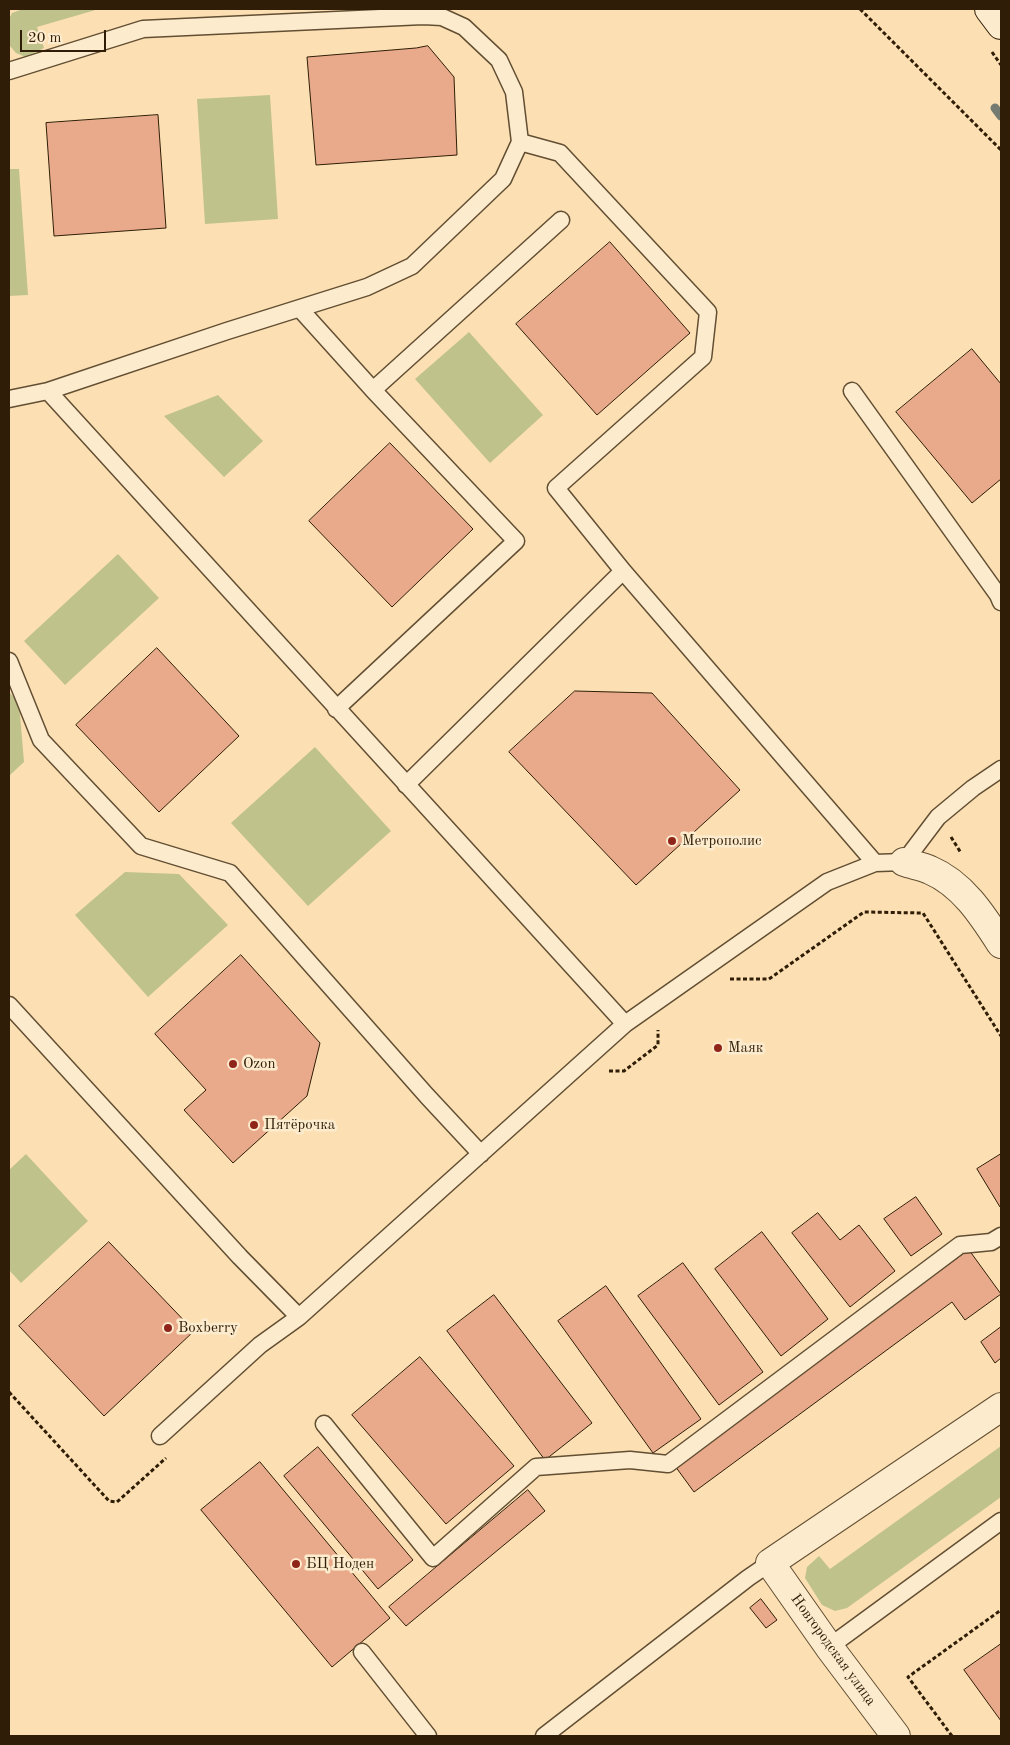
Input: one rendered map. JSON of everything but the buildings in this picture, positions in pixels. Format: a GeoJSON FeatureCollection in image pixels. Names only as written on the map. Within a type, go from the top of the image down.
{"type":"FeatureCollection","features":[{"type":"Feature","properties":{"kind":"street"},"geometry":{"type":"LineString","coordinates":[[989,9],[1001,25]]}},
{"type":"Feature","properties":{"kind":"street"},"geometry":{"type":"LineString","coordinates":[[904,862],[930,870],[955,886],[980,911],[1001,944]]}},
{"type":"Feature","properties":{"kind":"street"},"geometry":{"type":"LineString","coordinates":[[770,1563],[1001,1407]]}},
{"type":"Feature","properties":{"kind":"street","name":"Новгородская улица"},"geometry":{"type":"LineString","coordinates":[[770,1563],[829,1647],[896,1736]]}},
{"type":"Feature","properties":{"kind":"lane"},"geometry":{"type":"LineString","coordinates":[[9,70],[143,29],[423,16],[442,17],[464,27],[499,60],[514,92],[520,142],[503,179],[412,266],[367,287],[227,331],[48,391],[9,399]]}},
{"type":"Feature","properties":{"kind":"lane"},"geometry":{"type":"LineString","coordinates":[[520,142],[560,153],[708,312],[703,357],[556,488],[623,570],[875,863]]}},
{"type":"Feature","properties":{"kind":"lane"},"geometry":{"type":"LineString","coordinates":[[373,390],[561,220]]}},
{"type":"Feature","properties":{"kind":"lane"},"geometry":{"type":"LineString","coordinates":[[300,309],[373,390],[516,541],[336,708]]}},
{"type":"Feature","properties":{"kind":"lane"},"geometry":{"type":"LineString","coordinates":[[48,391],[625,1024]]}},
{"type":"Feature","properties":{"kind":"lane"},"geometry":{"type":"LineString","coordinates":[[852,391],[998,594],[1001,602]]}},
{"type":"Feature","properties":{"kind":"lane"},"geometry":{"type":"LineString","coordinates":[[406,784],[623,570]]}},
{"type":"Feature","properties":{"kind":"lane"},"geometry":{"type":"LineString","coordinates":[[9,661],[42,740],[141,846],[230,873],[427,1096],[481,1154]]}},
{"type":"Feature","properties":{"kind":"lane"},"geometry":{"type":"LineString","coordinates":[[160,1436],[260,1345],[299,1317],[625,1024],[827,882],[875,863],[904,862],[938,817],[972,788],[1001,769]]}},
{"type":"Feature","properties":{"kind":"lane"},"geometry":{"type":"LineString","coordinates":[[9,1005],[240,1257],[299,1317]]}},
{"type":"Feature","properties":{"kind":"lane"},"geometry":{"type":"LineString","coordinates":[[324,1424],[433,1558],[536,1467],[630,1460],[668,1464],[960,1245],[991,1242],[1001,1236]]}},
{"type":"Feature","properties":{"kind":"lane"},"geometry":{"type":"LineString","coordinates":[[829,1647],[1001,1521]]}},
{"type":"Feature","properties":{"kind":"lane"},"geometry":{"type":"LineString","coordinates":[[544,1736],[770,1563]]}},
{"type":"Feature","properties":{"kind":"lane"},"geometry":{"type":"LineString","coordinates":[[362,1652],[428,1736]]}},
{"type":"Feature","properties":{"kind":"path"},"geometry":{"type":"LineString","coordinates":[[860,9],[1001,150]]}},
{"type":"Feature","properties":{"kind":"path"},"geometry":{"type":"LineString","coordinates":[[923,913],[1001,1036]]}},
{"type":"Feature","properties":{"kind":"path"},"geometry":{"type":"LineString","coordinates":[[952,1736],[908,1677],[1001,1610]]}},
{"type":"Feature","properties":{"kind":"green space"},"geometry":{"type":"Polygon","coordinates":[[[23,9],[99,9],[37,27],[44,48],[26,57],[16,53],[9,45],[9,19],[12,13],[23,9]]]}},
{"type":"Feature","properties":{"kind":"green space"},"geometry":{"type":"Polygon","coordinates":[[[270,95],[278,219],[205,224],[197,99],[270,95]]]}},
{"type":"Feature","properties":{"kind":"green space"},"geometry":{"type":"Polygon","coordinates":[[[9,169],[19,169],[28,295],[9,296],[9,169]]]}},
{"type":"Feature","properties":{"kind":"green space"},"geometry":{"type":"Polygon","coordinates":[[[469,332],[543,415],[490,463],[415,379],[469,332]]]}},
{"type":"Feature","properties":{"kind":"green space"},"geometry":{"type":"Polygon","coordinates":[[[218,395],[263,441],[224,477],[164,416],[218,395]]]}},
{"type":"Feature","properties":{"kind":"green space"},"geometry":{"type":"Polygon","coordinates":[[[118,554],[159,598],[65,685],[24,641],[118,554]]]}},
{"type":"Feature","properties":{"kind":"green space"},"geometry":{"type":"Polygon","coordinates":[[[9,692],[19,703],[24,762],[9,776],[9,692]]]}},
{"type":"Feature","properties":{"kind":"green space"},"geometry":{"type":"Polygon","coordinates":[[[315,747],[391,831],[308,906],[231,823],[315,747]]]}},
{"type":"Feature","properties":{"kind":"green space"},"geometry":{"type":"Polygon","coordinates":[[[125,872],[179,874],[228,925],[148,997],[75,915],[125,872]]]}},
{"type":"Feature","properties":{"kind":"green space"},"geometry":{"type":"Polygon","coordinates":[[[26,1154],[88,1221],[21,1283],[9,1270],[9,1170],[26,1154]]]}},
{"type":"Feature","properties":{"kind":"green space"},"geometry":{"type":"Polygon","coordinates":[[[1001,1446],[1001,1497],[847,1608],[835,1611],[822,1605],[805,1578],[807,1567],[819,1556],[830,1569],[1001,1446]]]}},
{"type":"Feature","properties":{"kind":"waterway"},"geometry":{"type":"LineString","coordinates":[[995,108],[1001,116]]}},
{"type":"Feature","properties":{"kind":"place","name":"Метрополис"},"geometry":{"type":"Point","coordinates":[672,841]}},
{"type":"Feature","properties":{"kind":"place","name":"Маяк"},"geometry":{"type":"Point","coordinates":[718,1048]}},
{"type":"Feature","properties":{"kind":"place","name":"Ozon"},"geometry":{"type":"Point","coordinates":[233,1064]}},
{"type":"Feature","properties":{"kind":"place","name":"Пятёрочка"},"geometry":{"type":"Point","coordinates":[254,1125]}},
{"type":"Feature","properties":{"kind":"place","name":"Boxberry"},"geometry":{"type":"Point","coordinates":[168,1328]}},
{"type":"Feature","properties":{"kind":"place","name":"БЦ Ноден"},"geometry":{"type":"Point","coordinates":[296,1564]}}]}
